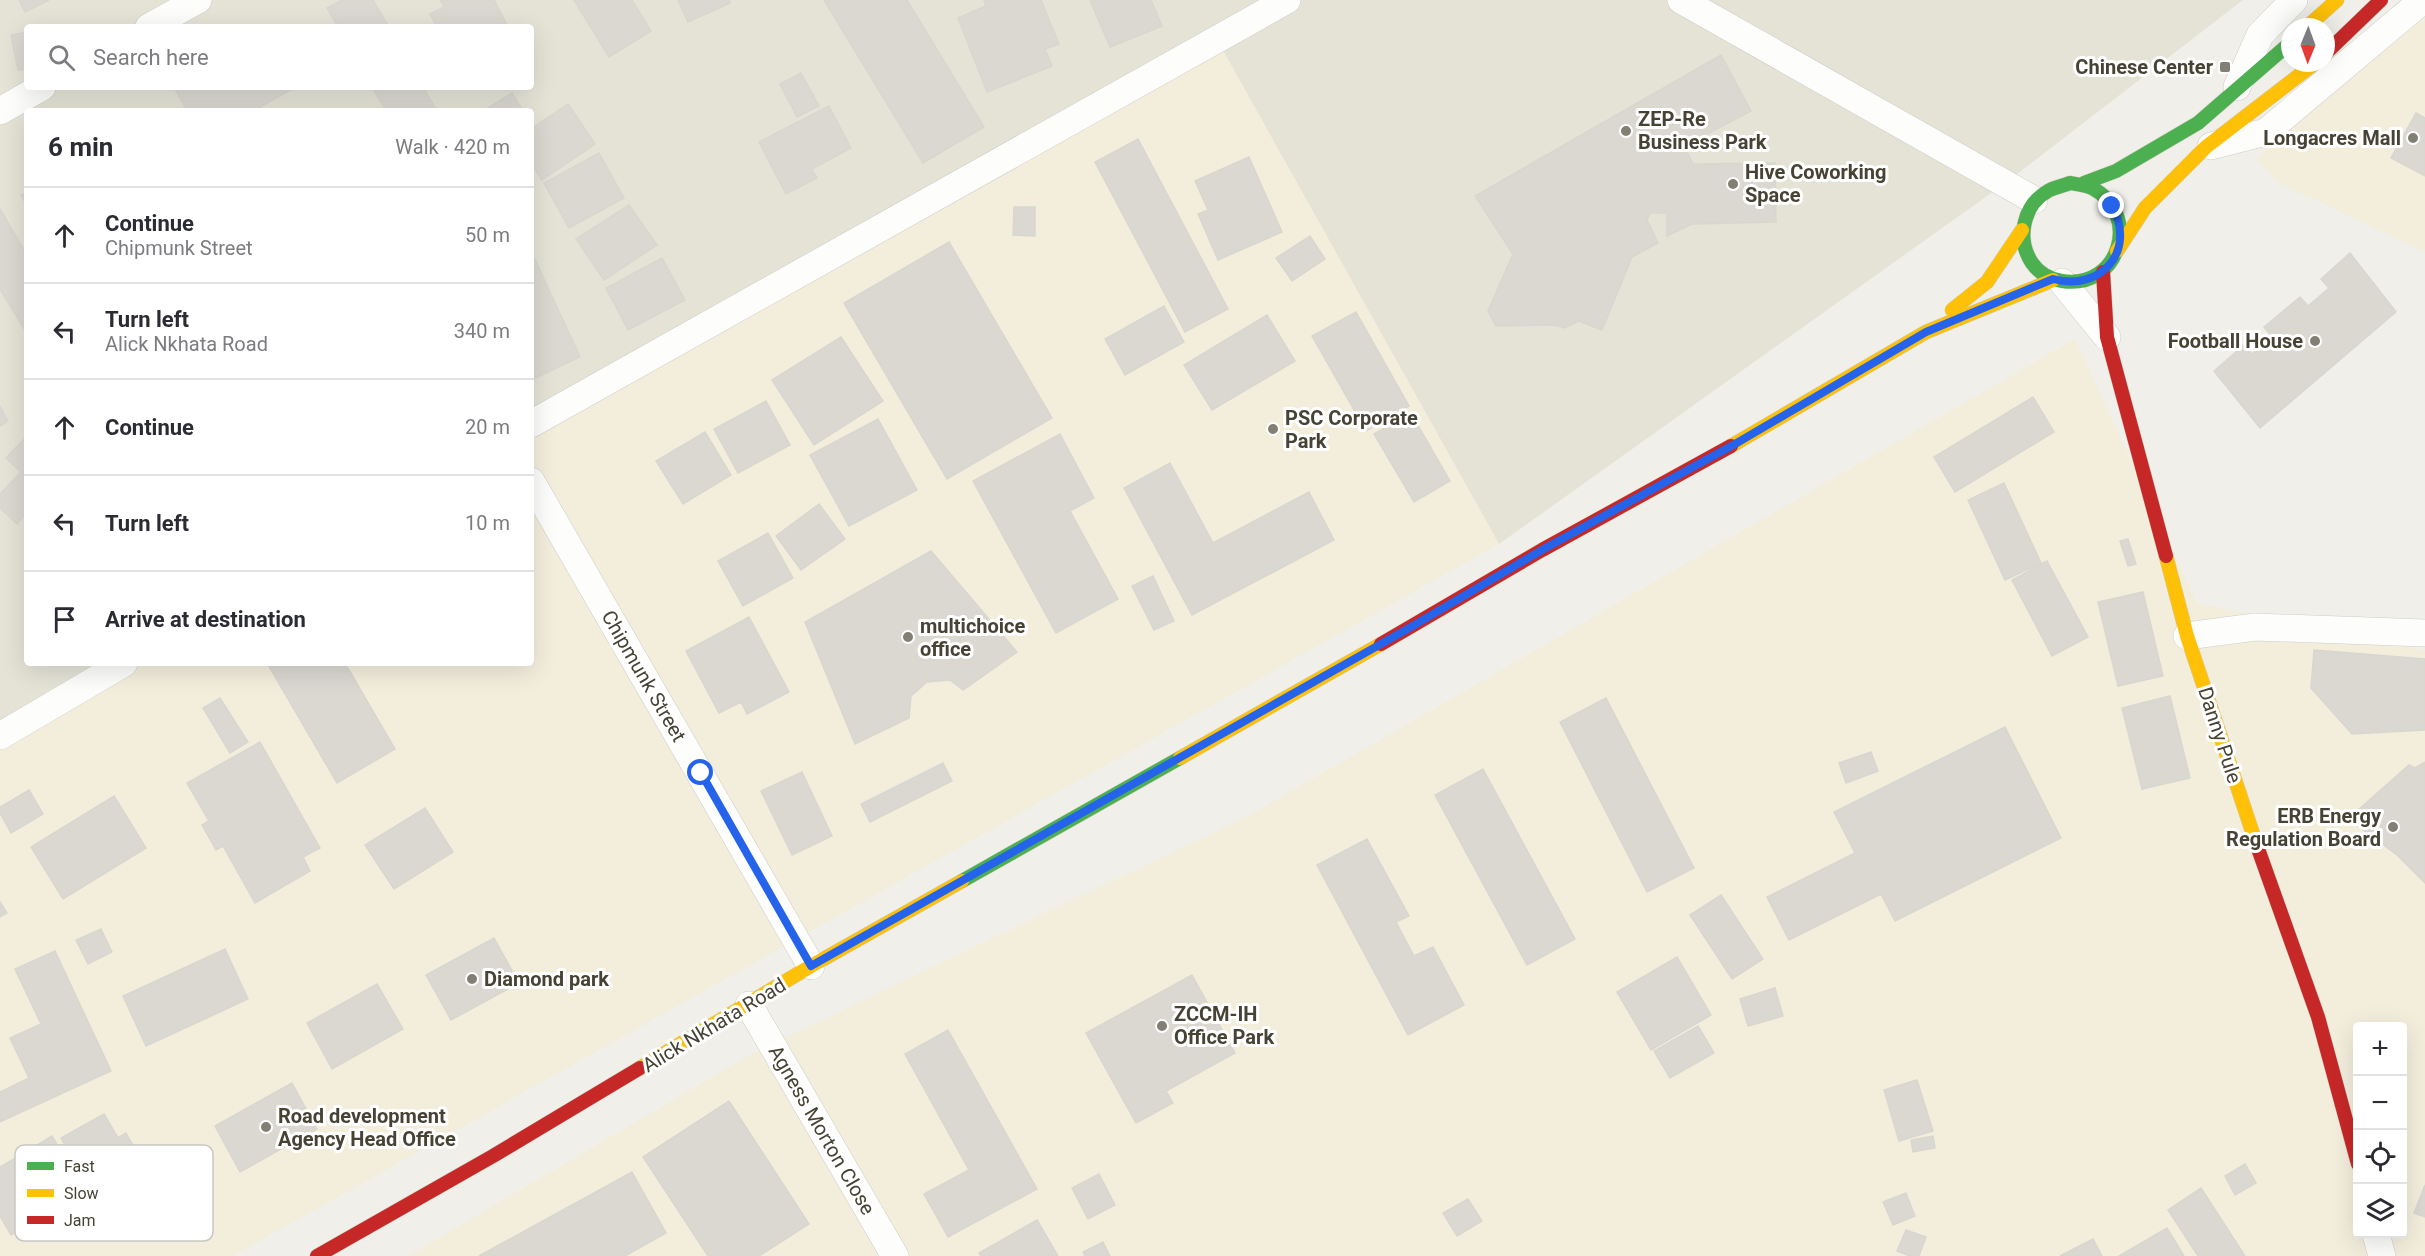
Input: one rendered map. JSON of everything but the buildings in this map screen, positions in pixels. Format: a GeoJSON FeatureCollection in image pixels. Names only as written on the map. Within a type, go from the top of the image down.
{"type":"FeatureCollection","features":[{"type":"Feature","properties":{"kind":"main road"},"geometry":{"type":"LineString","coordinates":[[2317,18],[2337,0]]}},
{"type":"Feature","properties":{"kind":"main road"},"geometry":{"type":"LineString","coordinates":[[2335,44],[2381,0]]}},
{"type":"Feature","properties":{"kind":"main road"},"geometry":{"type":"LineString","coordinates":[[2281,51],[2198,123],[2116,171],[2084,183],[2056,185],[2034,200],[2028,209],[2022,230],[2023,242],[2032,264],[2058,281],[2084,282],[2103,272],[2113,261],[2145,208],[2206,147],[2303,72]]}},
{"type":"Feature","properties":{"kind":"main road"},"geometry":{"type":"LineString","coordinates":[[2084,183],[2104,195],[2117,215],[2120,227],[2117,251]]}},
{"type":"Feature","properties":{"kind":"main road","name":"Alick Nkhata Road"},"geometry":{"type":"LineString","coordinates":[[317,1256],[493,1156],[811,966],[1411,627],[1542,550],[1735,444],[1926,332],[1987,282],[2022,230]]}},
{"type":"Feature","properties":{"kind":"main road","name":"Danny Pule"},"geometry":{"type":"LineString","coordinates":[[2103,272],[2108,337],[2187,636],[2243,808],[2318,1017],[2353,1146]]}},
{"type":"Feature","properties":{"kind":"main road","name":"Alick Nkhata Road"},"geometry":{"type":"LineString","coordinates":[[1926,332],[2058,281]]}},
{"type":"Feature","properties":{"kind":"street"},"geometry":{"type":"LineString","coordinates":[[154,24],[198,0]]}},
{"type":"Feature","properties":{"kind":"street"},"geometry":{"type":"LineString","coordinates":[[534,422],[1287,0]]}},
{"type":"Feature","properties":{"kind":"street"},"geometry":{"type":"LineString","coordinates":[[1681,0],[2034,200]]}},
{"type":"Feature","properties":{"kind":"street"},"geometry":{"type":"LineString","coordinates":[[2235,91],[2260,35],[2294,0]]}},
{"type":"Feature","properties":{"kind":"street"},"geometry":{"type":"LineString","coordinates":[[2206,147],[2266,132],[2423,0]]}},
{"type":"Feature","properties":{"kind":"street"},"geometry":{"type":"LineString","coordinates":[[0,111],[37,90]]}},
{"type":"Feature","properties":{"kind":"street","name":"Danny Pule"},"geometry":{"type":"LineString","coordinates":[[2058,281],[2108,337]]}},
{"type":"Feature","properties":{"kind":"street","name":"Chipmunk Street"},"geometry":{"type":"LineString","coordinates":[[534,485],[811,966]]}},
{"type":"Feature","properties":{"kind":"street"},"geometry":{"type":"LineString","coordinates":[[2187,636],[2254,627],[2425,633]]}},
{"type":"Feature","properties":{"kind":"street"},"geometry":{"type":"LineString","coordinates":[[0,736],[119,666]]}},
{"type":"Feature","properties":{"kind":"street","name":"Agness Morton Close"},"geometry":{"type":"LineString","coordinates":[[749,1005],[895,1256]]}},
{"type":"Feature","properties":{"kind":"street"},"geometry":{"type":"LineString","coordinates":[[2377,1238],[2382,1256]]}},
{"type":"Feature","properties":{"kind":"shaded area"},"geometry":{"type":"Polygon","coordinates":[[[0,0],[2243,0],[2008,181],[1499,544],[1217,40],[534,434],[534,108],[24,108],[24,666],[134,666],[0,744],[0,0]]]}},
{"type":"Feature","properties":{"kind":"shaded area"},"geometry":{"type":"Polygon","coordinates":[[[2401,0],[2425,0],[2425,252],[2277,182],[2257,159],[2401,0]]]}},
{"type":"Feature","properties":{"kind":"shaded area"},"geometry":{"type":"Polygon","coordinates":[[[1217,40],[1499,544],[233,1256],[0,1256],[0,744],[134,666],[534,666],[534,434],[1217,40]]]}},
{"type":"Feature","properties":{"kind":"shaded area"},"geometry":{"type":"Polygon","coordinates":[[[2075,339],[2197,603],[2425,651],[2425,1256],[408,1256],[753,1053],[1248,816],[2075,339]]]}},
{"type":"Feature","properties":{"kind":"traffic: fast"},"geometry":{"type":"LineString","coordinates":[[2084,183],[2116,171],[2198,123],[2281,51]]}},
{"type":"Feature","properties":{"kind":"traffic: fast"},"geometry":{"type":"LineString","coordinates":[[2070,183],[2092,188],[2107,200],[2117,215],[2120,231],[2118,248],[2110,262],[2098,274],[2082,281],[2062,281],[2045,275],[2032,263],[2024,244],[2025,223],[2039,197],[2053,188],[2070,183]]}},
{"type":"Feature","properties":{"kind":"traffic: fast"},"geometry":{"type":"LineString","coordinates":[[962,881],[1180,758]]}},
{"type":"Feature","properties":{"kind":"traffic: slow"},"geometry":{"type":"LineString","coordinates":[[2317,18],[2337,0]]}},
{"type":"Feature","properties":{"kind":"traffic: slow"},"geometry":{"type":"LineString","coordinates":[[2117,251],[2145,208],[2206,147],[2303,72]]}},
{"type":"Feature","properties":{"kind":"traffic: slow"},"geometry":{"type":"LineString","coordinates":[[1952,310],[1987,282],[2022,230]]}},
{"type":"Feature","properties":{"kind":"traffic: slow"},"geometry":{"type":"LineString","coordinates":[[1731,446],[1926,332],[2053,280]]}},
{"type":"Feature","properties":{"kind":"traffic: slow"},"geometry":{"type":"LineString","coordinates":[[2166,556],[2187,636],[2256,843]]}},
{"type":"Feature","properties":{"kind":"traffic: slow"},"geometry":{"type":"LineString","coordinates":[[1180,758],[1381,644]]}},
{"type":"Feature","properties":{"kind":"traffic: slow"},"geometry":{"type":"LineString","coordinates":[[640,1068],[811,966],[962,881]]}},
{"type":"Feature","properties":{"kind":"traffic: jam"},"geometry":{"type":"LineString","coordinates":[[2335,44],[2381,0]]}},
{"type":"Feature","properties":{"kind":"traffic: jam"},"geometry":{"type":"LineString","coordinates":[[2103,272],[2107,337],[2166,556]]}},
{"type":"Feature","properties":{"kind":"traffic: jam"},"geometry":{"type":"LineString","coordinates":[[1381,644],[1542,550],[1731,446]]}},
{"type":"Feature","properties":{"kind":"traffic: jam"},"geometry":{"type":"LineString","coordinates":[[2256,843],[2318,1017],[2353,1146]]}},
{"type":"Feature","properties":{"kind":"traffic: jam"},"geometry":{"type":"LineString","coordinates":[[317,1256],[493,1156],[640,1068]]}},
{"type":"Feature","properties":{"kind":"place","name":"Chinese Center"},"geometry":{"type":"Point","coordinates":[2225,67]}},
{"type":"Feature","properties":{"kind":"place","name":"ZEP-Re Business Park"},"geometry":{"type":"Point","coordinates":[1626,131]}},
{"type":"Feature","properties":{"kind":"place","name":"Longacres Mall"},"geometry":{"type":"Point","coordinates":[2413,138]}},
{"type":"Feature","properties":{"kind":"place","name":"Hive Coworking Space"},"geometry":{"type":"Point","coordinates":[1733,184]}},
{"type":"Feature","properties":{"kind":"place","name":"Football House"},"geometry":{"type":"Point","coordinates":[2315,341]}},
{"type":"Feature","properties":{"kind":"place","name":"PSC Corporate Park"},"geometry":{"type":"Point","coordinates":[1273,429]}},
{"type":"Feature","properties":{"kind":"place","name":"multichoice office"},"geometry":{"type":"Point","coordinates":[908,637]}},
{"type":"Feature","properties":{"kind":"place","name":"ERB Energy Regulation Board"},"geometry":{"type":"Point","coordinates":[2393,827]}},
{"type":"Feature","properties":{"kind":"place","name":"Diamond park"},"geometry":{"type":"Point","coordinates":[472,979]}},
{"type":"Feature","properties":{"kind":"place","name":"ZCCM-IH Office Park"},"geometry":{"type":"Point","coordinates":[1162,1026]}},
{"type":"Feature","properties":{"kind":"place","name":"Road development Agency Head Office"},"geometry":{"type":"Point","coordinates":[266,1127]}},
{"type":"Feature","properties":{"kind":"route"},"geometry":{"type":"LineString","coordinates":[[701,773],[811,966],[1411,627],[1542,550],[1735,444],[1926,332],[2053,279],[2073,284],[2084,282],[2103,272],[2113,261],[2120,240],[2120,227],[2112,206]]}}]}
